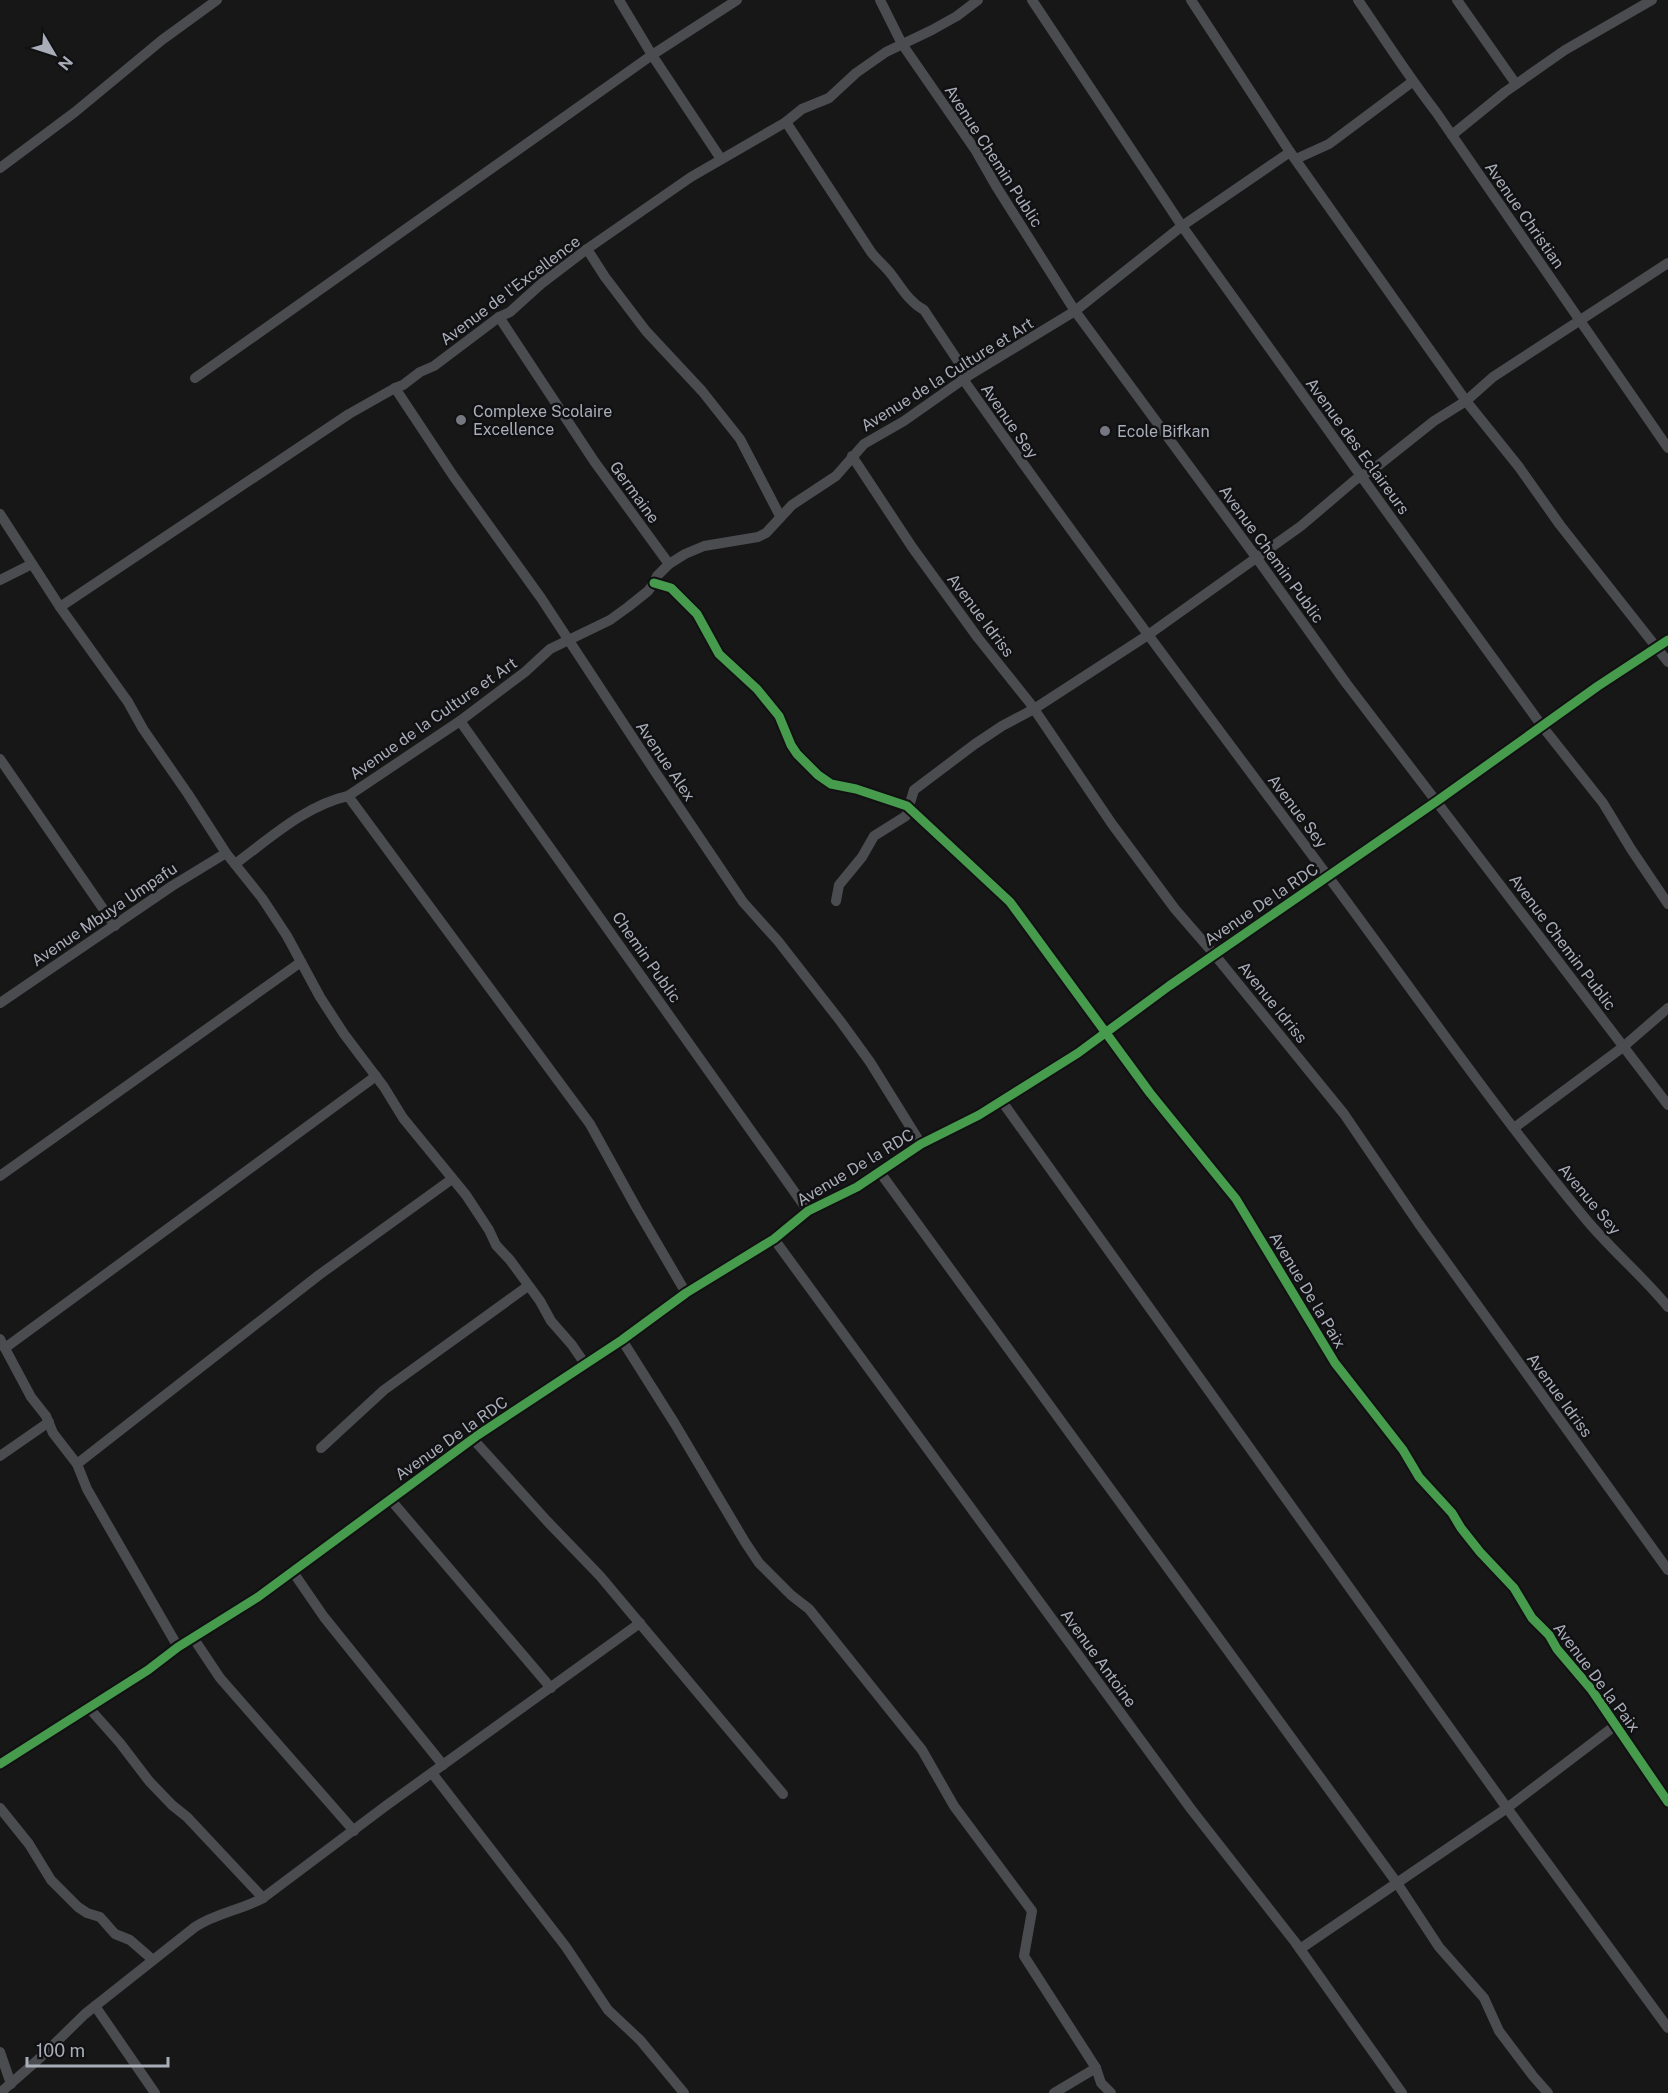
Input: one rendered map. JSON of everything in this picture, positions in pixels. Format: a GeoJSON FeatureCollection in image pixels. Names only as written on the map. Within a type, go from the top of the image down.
{"type":"FeatureCollection","features":[{"type":"Feature","properties":{"kind":"street"},"geometry":{"type":"LineString","coordinates":[[0,168],[75,112],[162,39],[217,0]]}},
{"type":"Feature","properties":{"kind":"street"},"geometry":{"type":"LineString","coordinates":[[619,0],[652,55],[721,159]]}},
{"type":"Feature","properties":{"kind":"street"},"geometry":{"type":"LineString","coordinates":[[195,378],[652,55],[737,0]]}},
{"type":"Feature","properties":{"kind":"street","name":"Avenue Chemin Public"},"geometry":{"type":"LineString","coordinates":[[880,0],[902,44],[976,151],[1076,311],[1346,683],[1668,1105]]}},
{"type":"Feature","properties":{"kind":"street","name":"Avenue de l'Excellence"},"geometry":{"type":"LineString","coordinates":[[60,607],[349,414],[395,388],[404,386],[420,372],[434,366],[499,317],[510,312],[541,284],[587,249],[691,177],[786,122],[802,109],[829,98],[856,73],[886,52],[957,16],[978,0]]}},
{"type":"Feature","properties":{"kind":"street","name":"Avenue des Eclaireurs"},"geometry":{"type":"LineString","coordinates":[[1032,0],[1182,226],[1542,726],[1603,803],[1668,904]]}},
{"type":"Feature","properties":{"kind":"street"},"geometry":{"type":"LineString","coordinates":[[1191,0],[1293,156],[1466,401],[1668,662]]}},
{"type":"Feature","properties":{"kind":"street","name":"Avenue Christian"},"geometry":{"type":"LineString","coordinates":[[1358,0],[1405,68],[1412,82],[1452,135],[1668,448]]}},
{"type":"Feature","properties":{"kind":"street"},"geometry":{"type":"LineString","coordinates":[[1457,0],[1516,84]]}},
{"type":"Feature","properties":{"kind":"street"},"geometry":{"type":"LineString","coordinates":[[1452,135],[1516,84],[1598,29],[1652,0]]}},
{"type":"Feature","properties":{"kind":"street","name":"Avenue de la Culture et Art"},"geometry":{"type":"LineString","coordinates":[[235,864],[307,813],[348,795],[459,721],[525,672],[550,649],[610,620],[648,591],[657,576],[669,564],[704,546],[758,537],[772,528],[780,516],[804,496],[836,476],[864,444],[904,421],[965,378],[1076,311],[1182,226],[1293,156],[1329,144],[1412,82]]}},
{"type":"Feature","properties":{"kind":"street","name":"Avenue Sey"},"geometry":{"type":"LineString","coordinates":[[786,122],[871,252],[915,305],[924,310],[965,378],[1148,635],[1514,1128],[1614,1252],[1642,1276],[1668,1306]]}},
{"type":"Feature","properties":{"kind":"street"},"geometry":{"type":"LineString","coordinates":[[587,249],[646,331],[702,391],[740,439],[780,516]]}},
{"type":"Feature","properties":{"kind":"street"},"geometry":{"type":"LineString","coordinates":[[836,901],[839,885],[862,857],[874,836],[906,816],[914,790],[1002,726],[1034,709],[1148,635],[1301,526],[1360,476],[1434,421],[1466,401],[1493,377],[1579,319],[1668,264]]}},
{"type":"Feature","properties":{"kind":"street","name":"Germaine"},"geometry":{"type":"LineString","coordinates":[[499,317],[594,461],[669,564]]}},
{"type":"Feature","properties":{"kind":"street","name":"Avenue Alex"},"geometry":{"type":"LineString","coordinates":[[395,388],[454,477],[540,598],[743,902],[778,941],[841,1022],[870,1062],[921,1144]]}},
{"type":"Feature","properties":{"kind":"street","name":"Avenue Idriss"},"geometry":{"type":"LineString","coordinates":[[852,456],[917,554],[1034,709],[1112,824],[1175,909],[1344,1114],[1419,1224],[1668,1569]]}},
{"type":"Feature","properties":{"kind":"street"},"geometry":{"type":"LineString","coordinates":[[0,514],[60,607],[128,702],[143,729],[195,803],[226,853],[275,917],[320,997],[344,1034],[376,1076],[403,1118],[479,1214],[496,1245],[585,1364]]}},
{"type":"Feature","properties":{"kind":"street"},"geometry":{"type":"LineString","coordinates":[[0,580],[32,564]]}},
{"type":"Feature","properties":{"kind":"street"},"geometry":{"type":"LineString","coordinates":[[654,583],[671,588],[696,614],[719,654],[758,689],[778,716],[797,754],[818,775],[831,784],[856,789],[908,806]]}},
{"type":"Feature","properties":{"kind":"street","name":"Avenue De la RDC"},"geometry":{"type":"LineString","coordinates":[[0,1764],[148,1670],[178,1647],[194,1639],[293,1572],[473,1439],[622,1340],[686,1293],[774,1239],[808,1212],[857,1186],[921,1144],[979,1115],[1078,1053],[1214,954],[1668,640]]}},
{"type":"Feature","properties":{"kind":"street","name":"Chemin Public"},"geometry":{"type":"LineString","coordinates":[[459,721],[808,1212]]}},
{"type":"Feature","properties":{"kind":"street"},"geometry":{"type":"LineString","coordinates":[[0,759],[115,926]]}},
{"type":"Feature","properties":{"kind":"street"},"geometry":{"type":"LineString","coordinates":[[348,795],[590,1124],[686,1293]]}},
{"type":"Feature","properties":{"kind":"street","name":"Avenue De la Paix"},"geometry":{"type":"LineString","coordinates":[[908,806],[1010,902],[1150,1093],[1236,1199],[1335,1363],[1403,1450],[1419,1477],[1452,1513],[1480,1552],[1514,1588],[1532,1618],[1549,1635],[1557,1649],[1591,1689],[1668,1802]]}},
{"type":"Feature","properties":{"kind":"street","name":"Avenue Mbuya Umpafu"},"geometry":{"type":"LineString","coordinates":[[0,1003],[172,886],[226,853]]}},
{"type":"Feature","properties":{"kind":"street"},"geometry":{"type":"LineString","coordinates":[[0,1176],[301,962]]}},
{"type":"Feature","properties":{"kind":"street"},"geometry":{"type":"LineString","coordinates":[[1514,1128],[1623,1047],[1668,1008]]}},
{"type":"Feature","properties":{"kind":"street"},"geometry":{"type":"LineString","coordinates":[[178,1647],[87,1489],[77,1464],[53,1433],[49,1422],[32,1397],[3,1344],[376,1076]]}},
{"type":"Feature","properties":{"kind":"street"},"geometry":{"type":"LineString","coordinates":[[1001,1100],[1507,1809],[1668,2028]]}},
{"type":"Feature","properties":{"kind":"street"},"geometry":{"type":"LineString","coordinates":[[879,1171],[1397,1883],[1439,1947],[1484,1998],[1499,2031],[1548,2093]]}},
{"type":"Feature","properties":{"kind":"street"},"geometry":{"type":"LineString","coordinates":[[77,1464],[319,1275],[452,1179]]}},
{"type":"Feature","properties":{"kind":"street","name":"Avenue Antoine"},"geometry":{"type":"LineString","coordinates":[[774,1239],[1191,1809],[1300,1949],[1402,2093]]}},
{"type":"Feature","properties":{"kind":"street"},"geometry":{"type":"LineString","coordinates":[[321,1448],[384,1390],[528,1286]]}},
{"type":"Feature","properties":{"kind":"street"},"geometry":{"type":"LineString","coordinates":[[622,1340],[759,1563],[790,1595],[809,1609],[922,1750],[954,1806],[1032,1911],[1023,1956],[1096,2068],[1101,2083],[1111,2093]]}},
{"type":"Feature","properties":{"kind":"street"},"geometry":{"type":"LineString","coordinates":[[0,1456],[49,1422]]}},
{"type":"Feature","properties":{"kind":"street"},"geometry":{"type":"LineString","coordinates":[[473,1439],[600,1576],[783,1794]]}},
{"type":"Feature","properties":{"kind":"street"},"geometry":{"type":"LineString","coordinates":[[390,1499],[551,1689]]}},
{"type":"Feature","properties":{"kind":"street"},"geometry":{"type":"LineString","coordinates":[[293,1572],[324,1617],[443,1765]]}},
{"type":"Feature","properties":{"kind":"street"},"geometry":{"type":"LineString","coordinates":[[0,2093],[95,2007],[208,1918],[250,1905],[263,1898],[640,1623]]}},
{"type":"Feature","properties":{"kind":"street"},"geometry":{"type":"LineString","coordinates":[[194,1639],[220,1678],[354,1831]]}},
{"type":"Feature","properties":{"kind":"street"},"geometry":{"type":"LineString","coordinates":[[89,1708],[103,1722],[149,1781],[187,1817],[263,1898]]}},
{"type":"Feature","properties":{"kind":"street"},"geometry":{"type":"LineString","coordinates":[[1300,1949],[1507,1809],[1616,1725]]}},
{"type":"Feature","properties":{"kind":"street"},"geometry":{"type":"LineString","coordinates":[[432,1773],[566,1947],[608,2010],[640,2040],[684,2093]]}},
{"type":"Feature","properties":{"kind":"street"},"geometry":{"type":"LineString","coordinates":[[0,1808],[29,1844],[51,1880],[78,1907],[100,1917],[115,1934],[130,1940],[153,1960]]}},
{"type":"Feature","properties":{"kind":"street"},"geometry":{"type":"LineString","coordinates":[[95,2007],[155,2093]]}},
{"type":"Feature","properties":{"kind":"street"},"geometry":{"type":"LineString","coordinates":[[0,2052],[11,2084]]}},
{"type":"Feature","properties":{"kind":"street"},"geometry":{"type":"LineString","coordinates":[[1054,2093],[1096,2068]]}},
{"type":"Feature","properties":{"kind":"cycle path"},"geometry":{"type":"LineString","coordinates":[[654,583],[671,588],[697,614],[719,654],[757,689],[779,716],[797,754],[818,775],[831,784],[856,789],[907,806],[1010,902],[1150,1093],[1236,1199],[1335,1363],[1403,1450],[1419,1477],[1452,1513],[1480,1552],[1514,1588],[1532,1618],[1549,1635],[1557,1649],[1591,1689],[1668,1802]]}},
{"type":"Feature","properties":{"kind":"cycle path"},"geometry":{"type":"LineString","coordinates":[[0,1764],[258,1597],[478,1435],[622,1340],[686,1293],[774,1239],[808,1211],[857,1187],[921,1144],[979,1115],[1078,1053],[1169,986],[1437,801],[1598,686],[1668,640]]}},
{"type":"Feature","properties":{"kind":"place","name":"Complexe Scolaire Excellence"},"geometry":{"type":"Point","coordinates":[461,420]}},
{"type":"Feature","properties":{"kind":"place","name":"Ecole Bifkan"},"geometry":{"type":"Point","coordinates":[1105,431]}}]}
